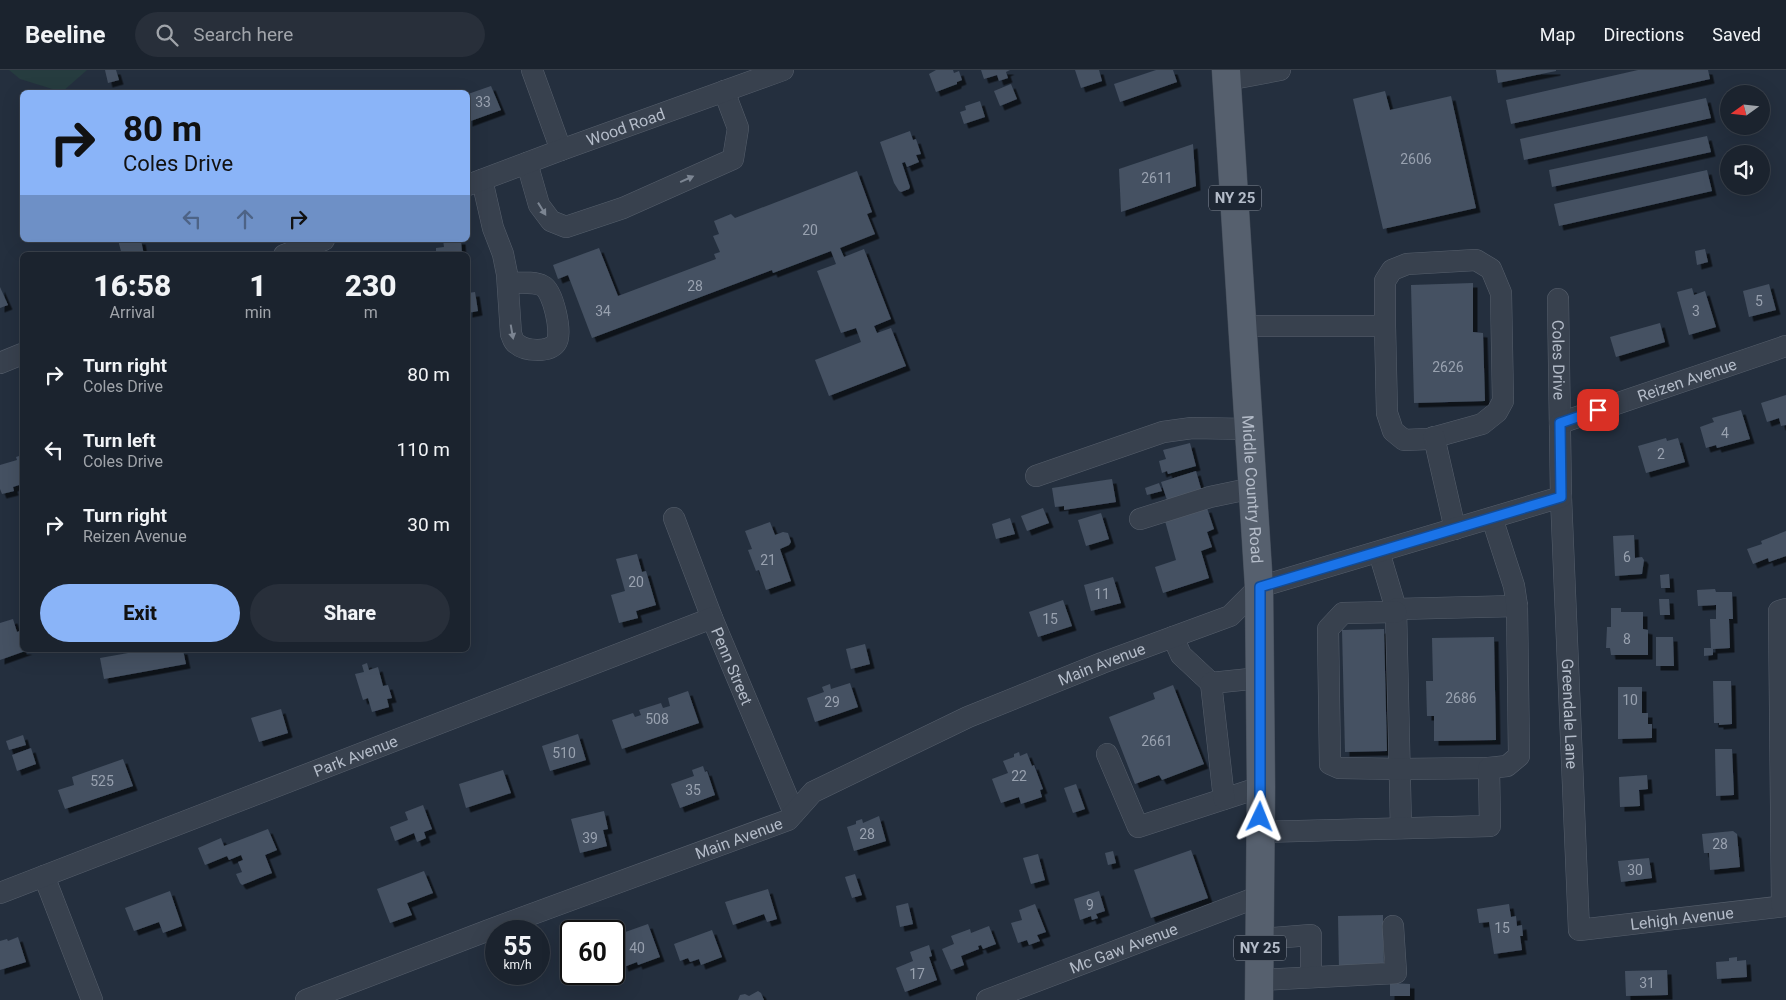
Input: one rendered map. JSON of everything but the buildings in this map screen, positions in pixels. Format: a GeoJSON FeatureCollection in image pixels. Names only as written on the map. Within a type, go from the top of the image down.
{"type":"FeatureCollection","features":[{"type":"Feature","properties":{"kind":"main road","name":"Middle Country Road"},"geometry":{"type":"LineString","coordinates":[[1227,75],[1260,587],[1259,990]]}},
{"type":"Feature","properties":{"kind":"street"},"geometry":{"type":"LineString","coordinates":[[532,70],[561,150]]}},
{"type":"Feature","properties":{"kind":"street","name":"Wood Road"},"geometry":{"type":"LineString","coordinates":[[475,183],[783,70]]}},
{"type":"Feature","properties":{"kind":"street"},"geometry":{"type":"LineString","coordinates":[[1227,75],[1280,70]]}},
{"type":"Feature","properties":{"kind":"street"},"geometry":{"type":"LineString","coordinates":[[527,163],[539,205],[550,221],[566,227],[623,208],[733,159],[738,128],[724,91]]}},
{"type":"Feature","properties":{"kind":"street"},"geometry":{"type":"LineString","coordinates":[[475,183],[503,254],[509,283]]}},
{"type":"Feature","properties":{"kind":"street"},"geometry":{"type":"LineString","coordinates":[[292,252],[319,242]]}},
{"type":"Feature","properties":{"kind":"street"},"geometry":{"type":"LineString","coordinates":[[1476,260],[1491,269],[1501,293],[1502,400],[1497,412],[1482,424],[1428,439],[1404,440],[1393,431],[1387,413],[1385,326],[1385,282],[1392,270],[1407,264],[1476,260]]}},
{"type":"Feature","properties":{"kind":"street","name":"Coles Drive"},"geometry":{"type":"LineString","coordinates":[[1558,299],[1561,497]]}},
{"type":"Feature","properties":{"kind":"street"},"geometry":{"type":"LineString","coordinates":[[1243,326],[1385,326]]}},
{"type":"Feature","properties":{"kind":"street","name":"Reizen Avenue"},"geometry":{"type":"LineString","coordinates":[[1560,423],[1786,346]]}},
{"type":"Feature","properties":{"kind":"street"},"geometry":{"type":"LineString","coordinates":[[0,363],[20,355]]}},
{"type":"Feature","properties":{"kind":"street"},"geometry":{"type":"LineString","coordinates":[[1036,476],[1163,432],[1192,428],[1249,429]]}},
{"type":"Feature","properties":{"kind":"street"},"geometry":{"type":"LineString","coordinates":[[1434,437],[1455,529]]}},
{"type":"Feature","properties":{"kind":"street"},"geometry":{"type":"LineString","coordinates":[[1140,519],[1210,496],[1253,488]]}},
{"type":"Feature","properties":{"kind":"street"},"geometry":{"type":"LineString","coordinates":[[1260,587],[1561,497]]}},
{"type":"Feature","properties":{"kind":"street","name":"Greendale Lane"},"geometry":{"type":"LineString","coordinates":[[1561,497],[1579,930]]}},
{"type":"Feature","properties":{"kind":"street","name":"Penn Street"},"geometry":{"type":"LineString","coordinates":[[674,518],[712,618],[794,813]]}},
{"type":"Feature","properties":{"kind":"street"},"geometry":{"type":"LineString","coordinates":[[1492,518],[1514,586],[1517,606],[1519,756],[1507,766],[1489,768],[1339,768],[1330,764],[1328,629],[1343,613],[1517,606]]}},
{"type":"Feature","properties":{"kind":"street"},"geometry":{"type":"LineString","coordinates":[[1379,552],[1396,611],[1401,828]]}},
{"type":"Feature","properties":{"kind":"street","name":"Main Avenue"},"geometry":{"type":"LineString","coordinates":[[306,1000],[498,926],[788,820],[813,792],[968,716],[1102,663],[1230,616],[1260,587]]}},
{"type":"Feature","properties":{"kind":"street"},"geometry":{"type":"LineString","coordinates":[[1784,906],[1779,612],[1786,609]]}},
{"type":"Feature","properties":{"kind":"street","name":"Park Avenue"},"geometry":{"type":"LineString","coordinates":[[0,893],[712,618]]}},
{"type":"Feature","properties":{"kind":"street"},"geometry":{"type":"LineString","coordinates":[[1174,637],[1182,655],[1211,683],[1224,799]]}},
{"type":"Feature","properties":{"kind":"street"},"geometry":{"type":"LineString","coordinates":[[1211,683],[1260,678]]}},
{"type":"Feature","properties":{"kind":"street"},"geometry":{"type":"LineString","coordinates":[[1107,754],[1138,827],[1261,787]]}},
{"type":"Feature","properties":{"kind":"street"},"geometry":{"type":"LineString","coordinates":[[1260,832],[1490,826],[1489,768]]}},
{"type":"Feature","properties":{"kind":"street"},"geometry":{"type":"LineString","coordinates":[[44,876],[92,1000]]}},
{"type":"Feature","properties":{"kind":"street","name":"Mc Gaw Avenue"},"geometry":{"type":"LineString","coordinates":[[987,1000],[1260,896]]}},
{"type":"Feature","properties":{"kind":"street","name":"Lehigh Avenue"},"geometry":{"type":"LineString","coordinates":[[1579,930],[1784,906]]}},
{"type":"Feature","properties":{"kind":"street"},"geometry":{"type":"LineString","coordinates":[[1259,990],[1311,977],[1396,973],[1393,926]]}},
{"type":"Feature","properties":{"kind":"street"},"geometry":{"type":"LineString","coordinates":[[1260,939],[1311,935],[1311,977]]}},
{"type":"Feature","properties":{"kind":"green space"},"geometry":{"type":"Polygon","coordinates":[[[9,70],[87,70],[64,90],[56,90],[20,79],[9,70]]]}},
{"type":"Feature","properties":{"kind":"route"},"geometry":{"type":"LineString","coordinates":[[1260,817],[1260,587],[1561,497],[1560,423],[1598,410]]}}]}
